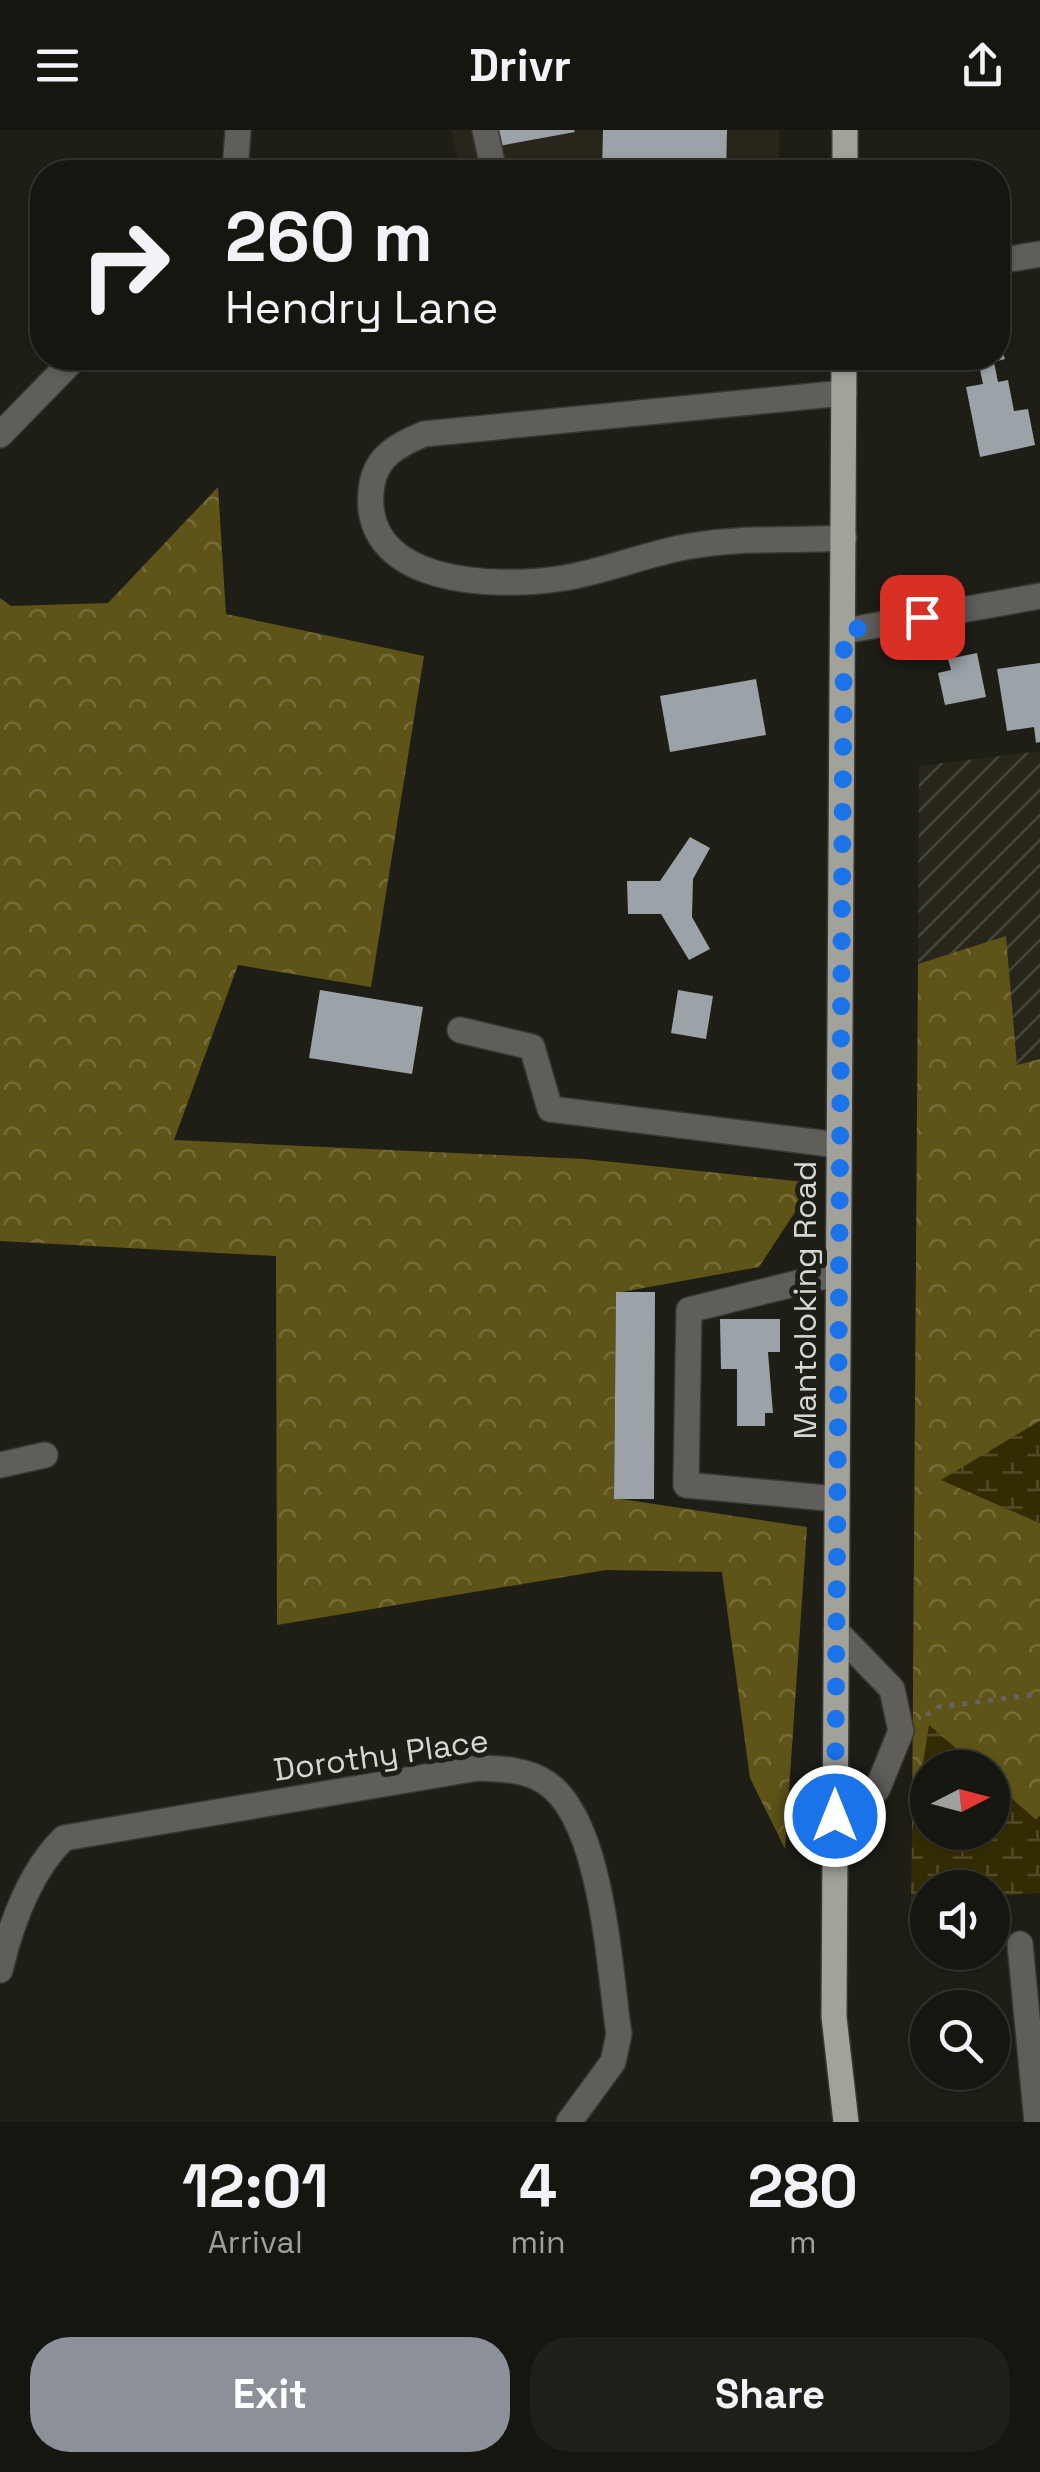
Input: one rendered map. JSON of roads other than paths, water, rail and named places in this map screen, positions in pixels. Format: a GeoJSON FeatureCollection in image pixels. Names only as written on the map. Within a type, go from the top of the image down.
{"type":"FeatureCollection","features":[{"type":"Feature","properties":{"kind":"main road"},"geometry":{"type":"LineString","coordinates":[[845,130],[845,160]]}},
{"type":"Feature","properties":{"kind":"main road","name":"Mantoloking Road"},"geometry":{"type":"LineString","coordinates":[[844,370],[834,2018],[846,2122]]}},
{"type":"Feature","properties":{"kind":"street"},"geometry":{"type":"LineString","coordinates":[[236,160],[238,130]]}},
{"type":"Feature","properties":{"kind":"street"},"geometry":{"type":"LineString","coordinates":[[485,130],[491,160]]}},
{"type":"Feature","properties":{"kind":"street"},"geometry":{"type":"LineString","coordinates":[[1010,259],[1040,254]]}},
{"type":"Feature","properties":{"kind":"street"},"geometry":{"type":"LineString","coordinates":[[0,435],[63,370]]}},
{"type":"Feature","properties":{"kind":"street"},"geometry":{"type":"LineString","coordinates":[[844,394],[424,434],[394,447],[375,471],[371,488],[372,518],[382,542],[407,563],[470,582],[563,578],[692,545],[844,538]]}},
{"type":"Feature","properties":{"kind":"street"},"geometry":{"type":"LineString","coordinates":[[844,631],[1040,596]]}},
{"type":"Feature","properties":{"kind":"street"},"geometry":{"type":"LineString","coordinates":[[460,1030],[532,1047],[550,1109],[838,1145]]}},
{"type":"Feature","properties":{"kind":"street"},"geometry":{"type":"LineString","coordinates":[[837,1499],[686,1485],[689,1310],[838,1273]]}},
{"type":"Feature","properties":{"kind":"street"},"geometry":{"type":"LineString","coordinates":[[0,1465],[46,1455]]}},
{"type":"Feature","properties":{"kind":"street"},"geometry":{"type":"LineString","coordinates":[[835,1816],[877,1790],[901,1731],[892,1689],[836,1631]]}},
{"type":"Feature","properties":{"kind":"street","name":"Dorothy Place"},"geometry":{"type":"LineString","coordinates":[[0,1970],[8,1938],[46,1856],[64,1838],[478,1768],[512,1770],[543,1780],[562,1795],[589,1848],[619,2034],[613,2062],[570,2122]]}},
{"type":"Feature","properties":{"kind":"street"},"geometry":{"type":"LineString","coordinates":[[1020,1944],[1037,2122]]}}]}
